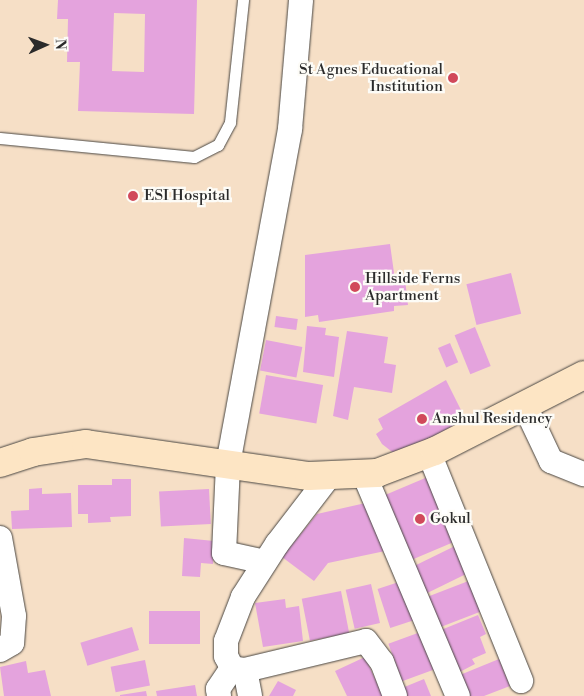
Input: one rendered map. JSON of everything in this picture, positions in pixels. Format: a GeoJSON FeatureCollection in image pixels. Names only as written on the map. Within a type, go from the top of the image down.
{"type":"FeatureCollection","features":[{"type":"Feature","properties":{"kind":"street"},"geometry":{"type":"LineString","coordinates":[[265,562],[224,553],[228,464],[288,138],[301,0]]}},
{"type":"Feature","properties":{"kind":"street"},"geometry":{"type":"LineString","coordinates":[[0,464],[33,452],[86,444],[309,476],[377,473],[429,453],[584,375]]}},
{"type":"Feature","properties":{"kind":"street"},"geometry":{"type":"LineString","coordinates":[[524,404],[551,461],[584,474]]}},
{"type":"Feature","properties":{"kind":"street"},"geometry":{"type":"LineString","coordinates":[[429,453],[521,681]]}},
{"type":"Feature","properties":{"kind":"street"},"geometry":{"type":"LineString","coordinates":[[364,474],[458,696]]}},
{"type":"Feature","properties":{"kind":"street"},"geometry":{"type":"LineString","coordinates":[[250,696],[239,669],[226,656],[226,641],[243,597],[265,562],[330,475]]}},
{"type":"Feature","properties":{"kind":"street"},"geometry":{"type":"LineString","coordinates":[[0,538],[14,616],[12,643],[0,650]]}},
{"type":"Feature","properties":{"kind":"street"},"geometry":{"type":"LineString","coordinates":[[219,696],[218,689],[239,669],[366,641],[382,662],[395,696]]}},
{"type":"Feature","properties":{"kind":"lane"},"geometry":{"type":"LineString","coordinates":[[0,138],[194,157],[218,145],[230,122],[243,0]]}},
{"type":"Feature","properties":{"kind":"building"},"geometry":{"type":"Polygon","coordinates":[[[58,0],[197,0],[194,114],[78,111],[80,62],[67,62],[68,19],[57,19],[58,0]],[[114,13],[112,71],[144,72],[145,14],[114,13]]]}},
{"type":"Feature","properties":{"kind":"building","name":"Hillside Ferns Apartment"},"geometry":{"type":"Polygon","coordinates":[[[390,244],[395,280],[405,279],[408,305],[394,306],[394,311],[319,322],[318,315],[305,317],[305,255],[390,244]]]}},
{"type":"Feature","properties":{"kind":"building"},"geometry":{"type":"Polygon","coordinates":[[[511,273],[521,314],[477,325],[466,284],[511,273]]]}},
{"type":"Feature","properties":{"kind":"building"},"geometry":{"type":"Polygon","coordinates":[[[276,316],[298,319],[296,330],[274,327],[276,316]]]}},
{"type":"Feature","properties":{"kind":"building"},"geometry":{"type":"Polygon","coordinates":[[[307,326],[326,328],[325,335],[339,337],[334,377],[303,372],[307,326]]]}},
{"type":"Feature","properties":{"kind":"building"},"geometry":{"type":"Polygon","coordinates":[[[475,327],[491,366],[470,374],[455,335],[475,327]]]}},
{"type":"Feature","properties":{"kind":"building"},"geometry":{"type":"Polygon","coordinates":[[[347,331],[388,337],[384,363],[396,365],[392,393],[354,387],[348,420],[333,416],[347,331]]]}},
{"type":"Feature","properties":{"kind":"building"},"geometry":{"type":"Polygon","coordinates":[[[266,340],[302,347],[296,377],[260,370],[266,340]]]}},
{"type":"Feature","properties":{"kind":"building"},"geometry":{"type":"Polygon","coordinates":[[[450,343],[458,362],[446,367],[438,348],[450,343]]]}},
{"type":"Feature","properties":{"kind":"building"},"geometry":{"type":"Polygon","coordinates":[[[266,375],[323,385],[316,423],[259,413],[266,375]]]}},
{"type":"Feature","properties":{"kind":"building","name":"Anshul Residency"},"geometry":{"type":"Polygon","coordinates":[[[446,380],[465,418],[400,458],[382,444],[376,434],[383,429],[378,419],[446,380]]]}},
{"type":"Feature","properties":{"kind":"building","name":"Gokul"},"geometry":{"type":"Polygon","coordinates":[[[430,476],[457,540],[409,561],[382,496],[430,476]]]}},
{"type":"Feature","properties":{"kind":"building"},"geometry":{"type":"Polygon","coordinates":[[[112,479],[131,479],[131,516],[110,517],[111,522],[88,523],[88,514],[78,514],[78,485],[112,485],[112,479]]]}},
{"type":"Feature","properties":{"kind":"building"},"geometry":{"type":"Polygon","coordinates":[[[42,488],[42,494],[71,493],[72,527],[12,529],[11,511],[29,510],[29,489],[42,488]]]}},
{"type":"Feature","properties":{"kind":"building"},"geometry":{"type":"Polygon","coordinates":[[[209,489],[211,524],[161,527],[159,492],[209,489]]]}},
{"type":"Feature","properties":{"kind":"building"},"geometry":{"type":"Polygon","coordinates":[[[370,502],[390,550],[328,563],[314,581],[282,557],[317,514],[370,502]]]}},
{"type":"Feature","properties":{"kind":"building"},"geometry":{"type":"Polygon","coordinates":[[[184,538],[214,541],[213,564],[201,563],[200,577],[182,576],[184,538]]]}},
{"type":"Feature","properties":{"kind":"building"},"geometry":{"type":"Polygon","coordinates":[[[455,546],[468,573],[423,595],[410,568],[455,546]]]}},
{"type":"Feature","properties":{"kind":"building"},"geometry":{"type":"Polygon","coordinates":[[[408,579],[421,618],[390,628],[378,589],[408,579]]]}},
{"type":"Feature","properties":{"kind":"building"},"geometry":{"type":"Polygon","coordinates":[[[471,580],[483,611],[436,629],[424,598],[471,580]]]}},
{"type":"Feature","properties":{"kind":"building"},"geometry":{"type":"Polygon","coordinates":[[[371,584],[380,623],[355,629],[346,590],[371,584]]]}},
{"type":"Feature","properties":{"kind":"building"},"geometry":{"type":"Polygon","coordinates":[[[341,591],[349,633],[310,641],[302,599],[341,591]]]}},
{"type":"Feature","properties":{"kind":"building"},"geometry":{"type":"Polygon","coordinates":[[[285,599],[286,608],[299,606],[303,641],[263,647],[255,603],[285,599]]]}},
{"type":"Feature","properties":{"kind":"building"},"geometry":{"type":"Polygon","coordinates":[[[149,611],[200,611],[200,644],[149,644],[149,611]]]}},
{"type":"Feature","properties":{"kind":"building"},"geometry":{"type":"Polygon","coordinates":[[[478,615],[486,634],[480,637],[486,653],[472,659],[475,664],[454,675],[436,632],[478,615]]]}},
{"type":"Feature","properties":{"kind":"building"},"geometry":{"type":"Polygon","coordinates":[[[132,627],[139,650],[87,666],[80,643],[132,627]]]}},
{"type":"Feature","properties":{"kind":"building"},"geometry":{"type":"Polygon","coordinates":[[[426,630],[440,668],[402,681],[388,644],[426,630]]]}},
{"type":"Feature","properties":{"kind":"building"},"geometry":{"type":"Polygon","coordinates":[[[365,657],[383,696],[347,696],[335,671],[365,657]]]}},
{"type":"Feature","properties":{"kind":"building"},"geometry":{"type":"Polygon","coordinates":[[[499,659],[510,686],[484,696],[463,696],[455,677],[499,659]]]}},
{"type":"Feature","properties":{"kind":"building"},"geometry":{"type":"Polygon","coordinates":[[[145,660],[150,686],[116,692],[111,667],[145,660]]]}},
{"type":"Feature","properties":{"kind":"building"},"geometry":{"type":"Polygon","coordinates":[[[26,661],[28,673],[45,670],[51,696],[4,696],[0,667],[26,661]]]}},
{"type":"Feature","properties":{"kind":"building"},"geometry":{"type":"Polygon","coordinates":[[[424,679],[431,696],[405,696],[402,688],[424,679]]]}},
{"type":"Feature","properties":{"kind":"building"},"geometry":{"type":"Polygon","coordinates":[[[278,681],[296,690],[293,696],[269,696],[278,681]]]}},
{"type":"Feature","properties":{"kind":"building"},"geometry":{"type":"Polygon","coordinates":[[[195,685],[197,696],[157,696],[156,691],[195,685]]]}},
{"type":"Feature","properties":{"kind":"building"},"geometry":{"type":"Polygon","coordinates":[[[146,691],[147,696],[120,696],[120,695],[146,691]]]}},
{"type":"Feature","properties":{"kind":"place","name":"St Agnes Educational Institution"},"geometry":{"type":"Point","coordinates":[453,78]}},
{"type":"Feature","properties":{"kind":"place","name":"ESI Hospital"},"geometry":{"type":"Point","coordinates":[133,196]}},
{"type":"Feature","properties":{"kind":"place","name":"Hillside Ferns Apartment"},"geometry":{"type":"Point","coordinates":[355,287]}},
{"type":"Feature","properties":{"kind":"place","name":"Anshul Residency"},"geometry":{"type":"Point","coordinates":[422,419]}},
{"type":"Feature","properties":{"kind":"place","name":"Gokul"},"geometry":{"type":"Point","coordinates":[420,519]}}]}
